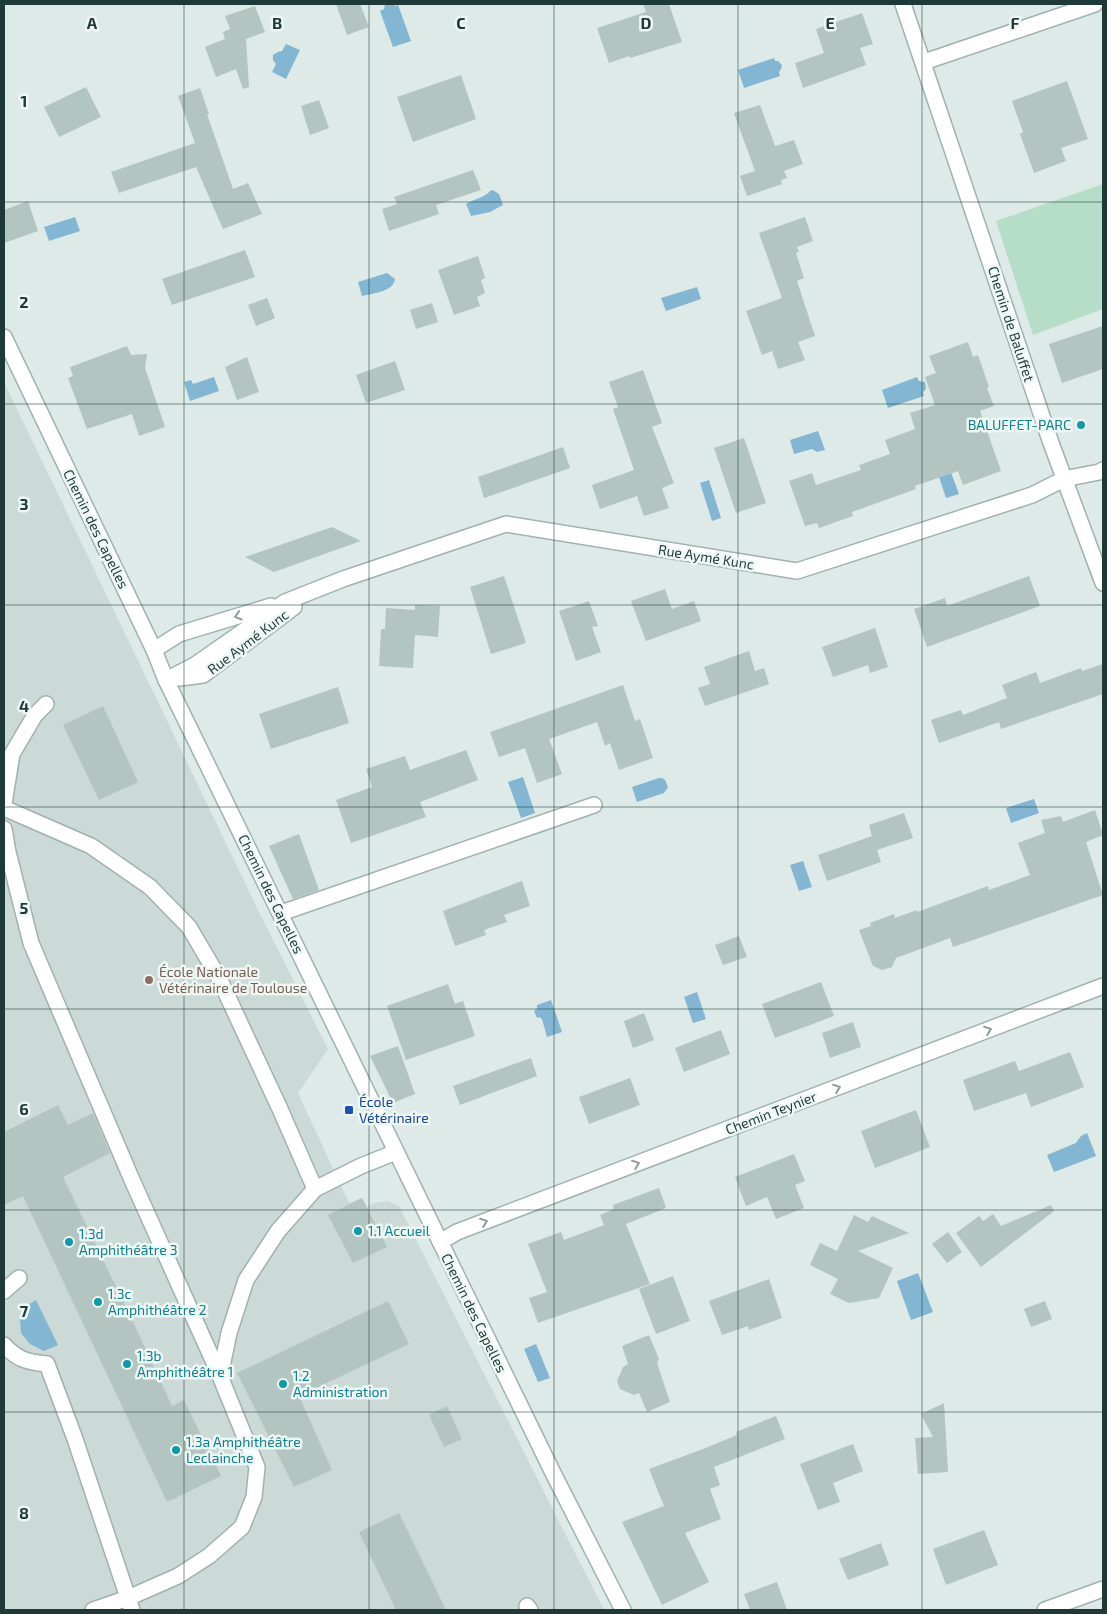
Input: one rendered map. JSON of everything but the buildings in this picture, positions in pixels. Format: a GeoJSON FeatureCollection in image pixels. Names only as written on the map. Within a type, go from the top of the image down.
{"type":"FeatureCollection","features":[{"type":"Feature","properties":{"kind":"street","name":"Chemin de Baluffet"},"geometry":{"type":"LineString","coordinates":[[903,4],[1048,434],[1103,583]]}},
{"type":"Feature","properties":{"kind":"street"},"geometry":{"type":"LineString","coordinates":[[924,62],[1095,4]]}},
{"type":"Feature","properties":{"kind":"street","name":"Chemin des Capelles"},"geometry":{"type":"LineString","coordinates":[[4,337],[154,650],[166,680],[554,1476],[623,1610]]}},
{"type":"Feature","properties":{"kind":"street","name":"Rue Aymé Kunc"},"geometry":{"type":"LineString","coordinates":[[154,650],[179,634],[285,602],[343,579],[506,524],[797,571],[1032,495],[1064,479],[1103,470]]}},
{"type":"Feature","properties":{"kind":"street","name":"Rue Aymé Kunc"},"geometry":{"type":"LineString","coordinates":[[166,680],[204,675],[301,602],[343,579]]}},
{"type":"Feature","properties":{"kind":"street","name":"Rue Aymé Kunc"},"geometry":{"type":"LineString","coordinates":[[166,680],[195,665],[285,602]]}},
{"type":"Feature","properties":{"kind":"street"},"geometry":{"type":"LineString","coordinates":[[4,803],[12,754],[35,715],[46,704]]}},
{"type":"Feature","properties":{"kind":"street"},"geometry":{"type":"LineString","coordinates":[[281,913],[594,805]]}},
{"type":"Feature","properties":{"kind":"street"},"geometry":{"type":"LineString","coordinates":[[4,808],[91,846],[150,887],[189,927],[219,978],[315,1189]]}},
{"type":"Feature","properties":{"kind":"street"},"geometry":{"type":"LineString","coordinates":[[4,829],[31,944],[132,1180],[220,1376],[257,1467],[254,1497],[242,1527],[209,1556],[130,1604],[93,1610]]}},
{"type":"Feature","properties":{"kind":"street","name":"Chemin Teynier"},"geometry":{"type":"LineString","coordinates":[[440,1242],[457,1232],[1103,986]]}},
{"type":"Feature","properties":{"kind":"street"},"geometry":{"type":"LineString","coordinates":[[220,1376],[229,1333],[246,1280],[278,1231],[315,1189],[396,1152]]}},
{"type":"Feature","properties":{"kind":"street"},"geometry":{"type":"LineString","coordinates":[[4,1291],[19,1278]]}},
{"type":"Feature","properties":{"kind":"street"},"geometry":{"type":"LineString","coordinates":[[4,1345],[14,1356],[30,1362],[47,1364],[75,1439],[130,1604]]}},
{"type":"Feature","properties":{"kind":"street"},"geometry":{"type":"LineString","coordinates":[[1045,1610],[1103,1588]]}},
{"type":"Feature","properties":{"kind":"shaded area","name":"École Nationale Vétérinaire de Toulouse"},"geometry":{"type":"Polygon","coordinates":[[[4,382],[259,912],[328,1049],[298,1093],[349,1203],[362,1198],[367,1207],[375,1203],[388,1201],[399,1206],[604,1610],[4,1610],[4,382]]]}},
{"type":"Feature","properties":{"kind":"green space"},"geometry":{"type":"Polygon","coordinates":[[[1103,184],[1103,309],[1033,335],[996,221],[1103,184]]]}},
{"type":"Feature","properties":{"kind":"water"},"geometry":{"type":"Polygon","coordinates":[[[385,4],[398,5],[411,41],[393,47],[380,11],[384,9],[385,4]]]}},
{"type":"Feature","properties":{"kind":"water"},"geometry":{"type":"Polygon","coordinates":[[[286,44],[300,50],[286,79],[272,72],[276,64],[273,60],[273,55],[282,51],[286,44]]]}},
{"type":"Feature","properties":{"kind":"water"},"geometry":{"type":"Polygon","coordinates":[[[774,58],[775,61],[782,65],[779,72],[780,76],[744,88],[738,70],[774,58]]]}},
{"type":"Feature","properties":{"kind":"water"},"geometry":{"type":"Polygon","coordinates":[[[493,190],[499,194],[503,205],[490,212],[471,216],[466,204],[493,190]]]}},
{"type":"Feature","properties":{"kind":"water"},"geometry":{"type":"Polygon","coordinates":[[[75,217],[80,231],[49,241],[44,227],[75,217]]]}},
{"type":"Feature","properties":{"kind":"water"},"geometry":{"type":"Polygon","coordinates":[[[387,273],[395,279],[391,287],[362,296],[358,282],[387,273]]]}},
{"type":"Feature","properties":{"kind":"water"},"geometry":{"type":"Polygon","coordinates":[[[697,287],[701,299],[666,311],[661,298],[697,287]]]}},
{"type":"Feature","properties":{"kind":"water"},"geometry":{"type":"Polygon","coordinates":[[[214,377],[219,391],[190,401],[184,382],[191,380],[193,384],[214,377]]]}},
{"type":"Feature","properties":{"kind":"water"},"geometry":{"type":"Polygon","coordinates":[[[917,377],[919,381],[925,382],[924,396],[888,408],[882,390],[917,377]]]}},
{"type":"Feature","properties":{"kind":"water"},"geometry":{"type":"Polygon","coordinates":[[[818,431],[825,450],[817,452],[812,449],[794,454],[790,440],[818,431]]]}},
{"type":"Feature","properties":{"kind":"water"},"geometry":{"type":"Polygon","coordinates":[[[949,467],[959,494],[946,498],[937,471],[949,467]]]}},
{"type":"Feature","properties":{"kind":"water"},"geometry":{"type":"Polygon","coordinates":[[[709,480],[721,518],[712,521],[700,483],[709,480]]]}},
{"type":"Feature","properties":{"kind":"water"},"geometry":{"type":"Polygon","coordinates":[[[523,777],[535,813],[521,818],[508,782],[523,777]]]}},
{"type":"Feature","properties":{"kind":"water"},"geometry":{"type":"Polygon","coordinates":[[[659,778],[665,780],[668,787],[664,793],[637,802],[632,787],[659,778]]]}},
{"type":"Feature","properties":{"kind":"water"},"geometry":{"type":"Polygon","coordinates":[[[1034,799],[1039,813],[1011,823],[1006,808],[1034,799]]]}},
{"type":"Feature","properties":{"kind":"water"},"geometry":{"type":"Polygon","coordinates":[[[803,861],[812,887],[799,891],[790,865],[803,861]]]}},
{"type":"Feature","properties":{"kind":"water"},"geometry":{"type":"Polygon","coordinates":[[[697,992],[706,1019],[693,1023],[684,997],[697,992]]]}},
{"type":"Feature","properties":{"kind":"water"},"geometry":{"type":"Polygon","coordinates":[[[551,1000],[562,1032],[547,1037],[542,1019],[537,1018],[534,1011],[537,1009],[537,1005],[551,1000]]]}},
{"type":"Feature","properties":{"kind":"water"},"geometry":{"type":"Polygon","coordinates":[[[1087,1133],[1096,1156],[1054,1172],[1047,1155],[1076,1143],[1081,1136],[1087,1133]]]}},
{"type":"Feature","properties":{"kind":"water"},"geometry":{"type":"Polygon","coordinates":[[[918,1273],[933,1312],[911,1320],[897,1281],[918,1273]]]}},
{"type":"Feature","properties":{"kind":"water"},"geometry":{"type":"Polygon","coordinates":[[[36,1300],[58,1345],[44,1351],[30,1344],[21,1333],[20,1319],[26,1306],[36,1300]]]}},
{"type":"Feature","properties":{"kind":"water"},"geometry":{"type":"Polygon","coordinates":[[[536,1344],[550,1378],[538,1382],[524,1349],[536,1344]]]}},
{"type":"Feature","properties":{"kind":"place","name":"BALUFFET-PARC"},"geometry":{"type":"Point","coordinates":[1081,425]}},
{"type":"Feature","properties":{"kind":"place","name":"École Nationale Vétérinaire de Toulouse"},"geometry":{"type":"Point","coordinates":[149,980]}},
{"type":"Feature","properties":{"kind":"place","name":"École Vétérinaire"},"geometry":{"type":"Point","coordinates":[349,1110]}},
{"type":"Feature","properties":{"kind":"place","name":"1.1 Accueil"},"geometry":{"type":"Point","coordinates":[358,1231]}},
{"type":"Feature","properties":{"kind":"place","name":"1.3d Amphithéâtre 3"},"geometry":{"type":"Point","coordinates":[69,1242]}},
{"type":"Feature","properties":{"kind":"place","name":"1.3c Amphithéâtre 2"},"geometry":{"type":"Point","coordinates":[98,1302]}},
{"type":"Feature","properties":{"kind":"place","name":"1.3b Amphithéâtre 1"},"geometry":{"type":"Point","coordinates":[127,1364]}},
{"type":"Feature","properties":{"kind":"place","name":"1.2 Administration"},"geometry":{"type":"Point","coordinates":[283,1384]}},
{"type":"Feature","properties":{"kind":"place","name":"1.3a Amphithéâtre Leclainche"},"geometry":{"type":"Point","coordinates":[176,1450]}}]}
